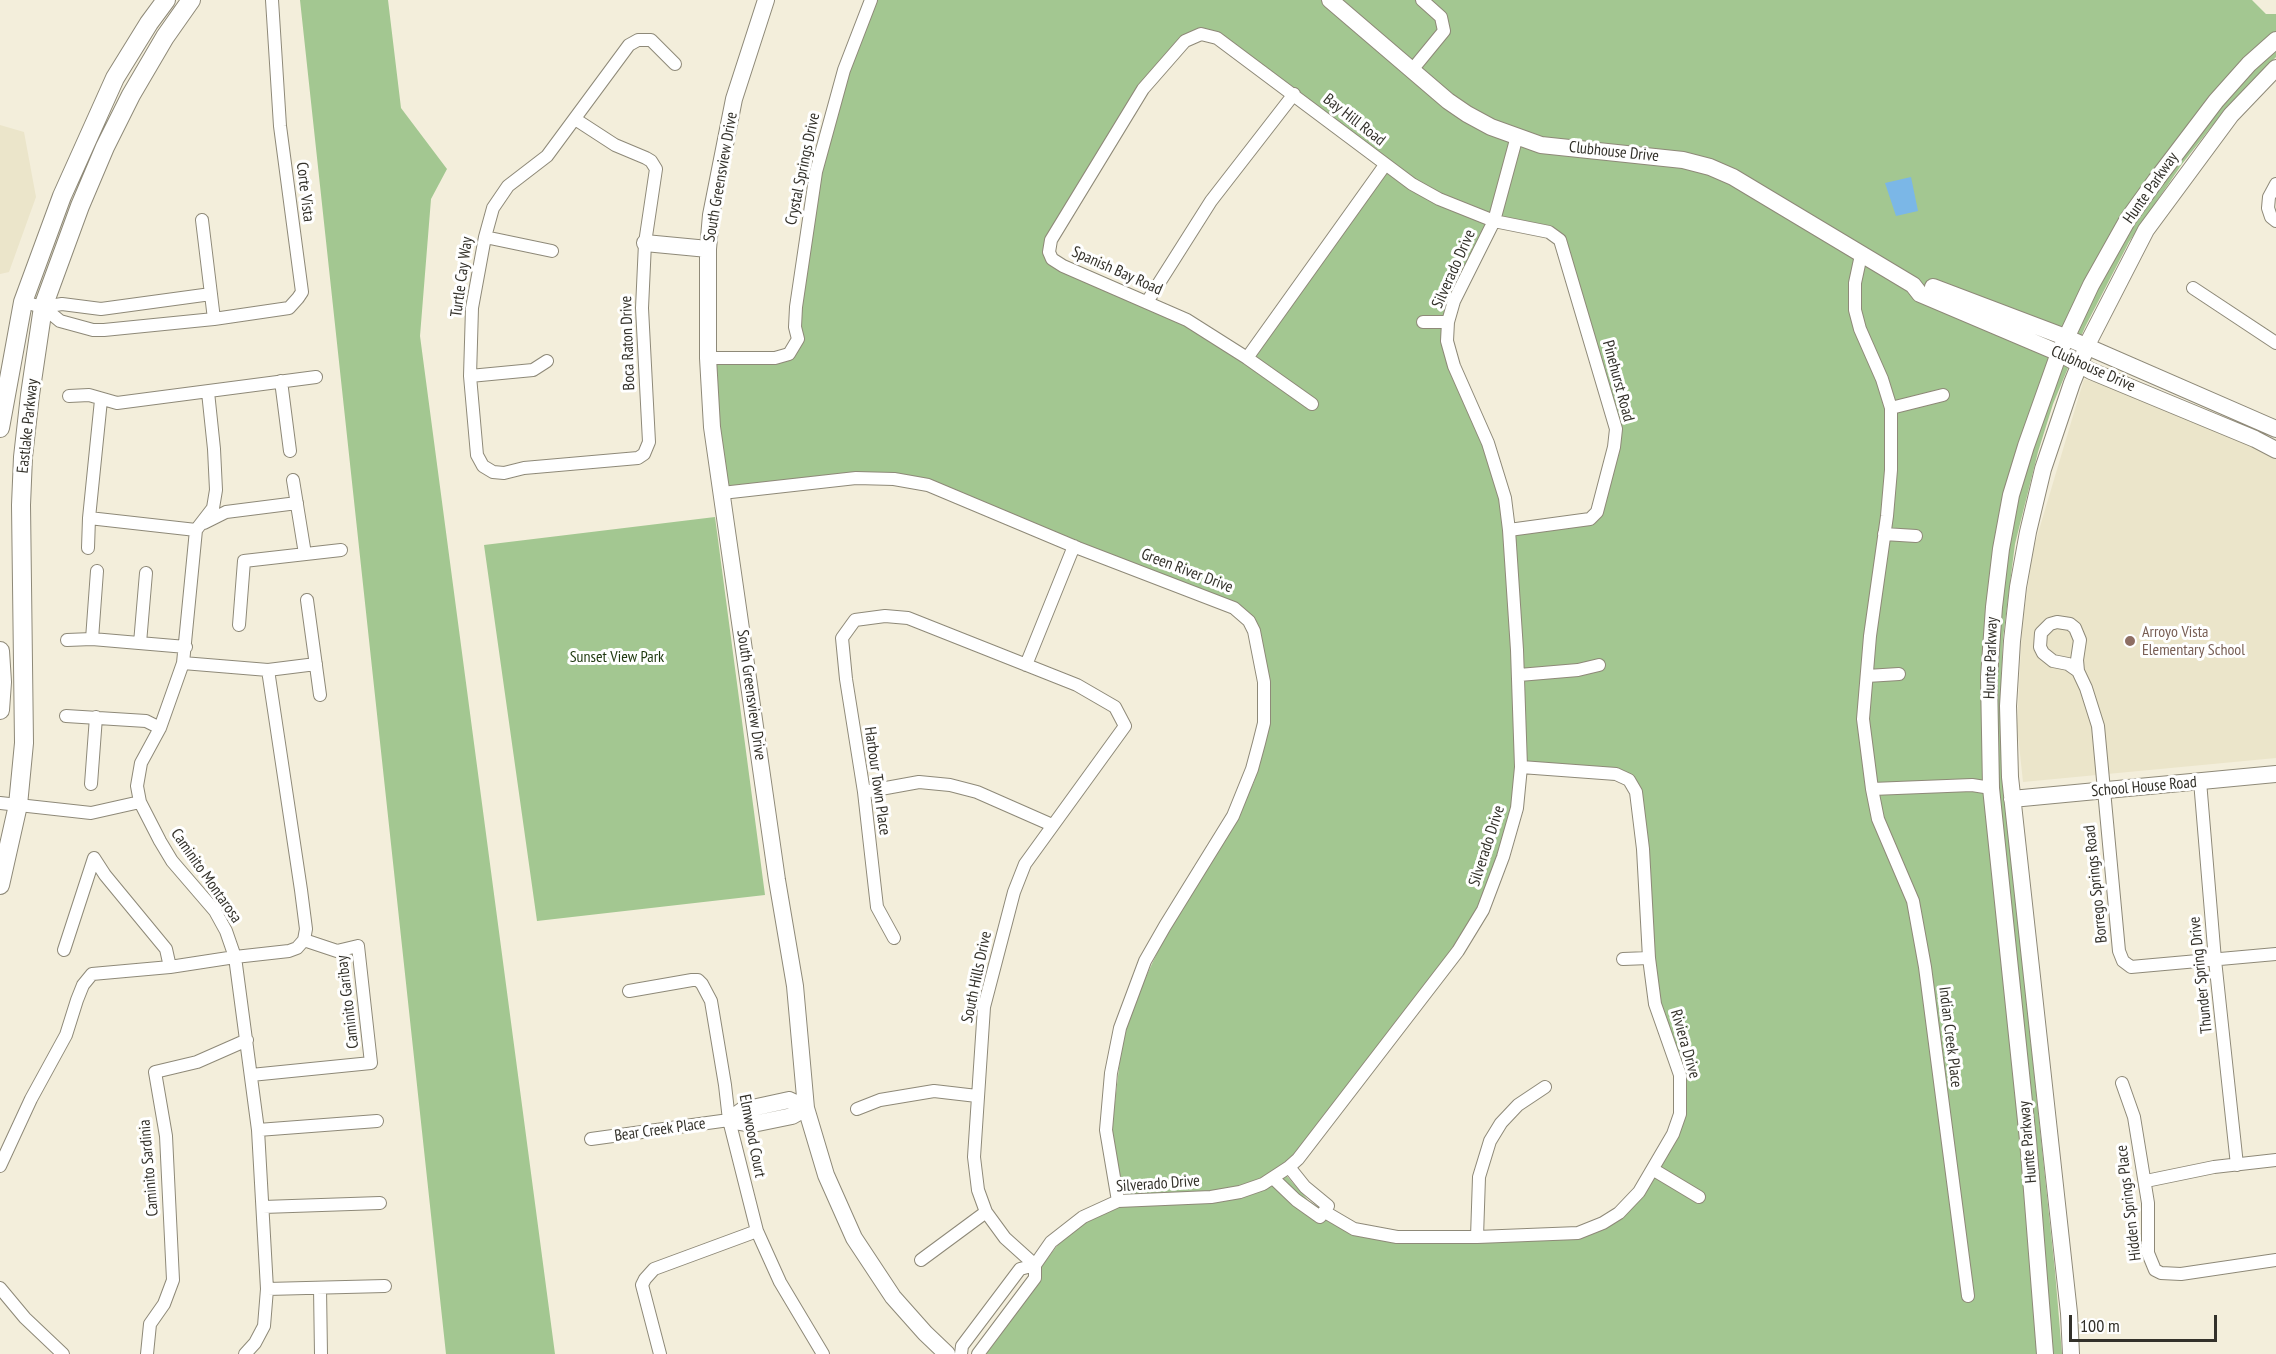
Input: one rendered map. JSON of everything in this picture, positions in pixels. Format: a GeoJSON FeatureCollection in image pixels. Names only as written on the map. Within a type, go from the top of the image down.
{"type":"FeatureCollection","features":[{"type":"Feature","properties":{"kind":"main road","name":"Eastlake Parkway"},"geometry":{"type":"LineString","coordinates":[[0,428],[23,302],[62,196],[116,78],[149,23],[166,0]]}},
{"type":"Feature","properties":{"kind":"main road","name":"Eastlake Parkway"},"geometry":{"type":"LineString","coordinates":[[0,885],[9,804],[24,743],[21,505],[30,395],[43,307],[80,206],[105,147],[131,95],[165,37],[191,0]]}},
{"type":"Feature","properties":{"kind":"main road"},"geometry":{"type":"LineString","coordinates":[[0,651],[2,682],[0,710]]}},
{"type":"Feature","properties":{"kind":"street","name":"Corte Vista"},"geometry":{"type":"LineString","coordinates":[[43,307],[60,321],[80,327],[104,330],[213,319],[289,308],[302,292],[280,126],[272,0]]}},
{"type":"Feature","properties":{"kind":"street","name":"South Greensview Drive"},"geometry":{"type":"LineString","coordinates":[[766,0],[735,99],[711,216],[708,249],[708,358],[712,427],[777,880],[795,986],[807,1108],[826,1175],[854,1238],[893,1297],[947,1354]]}},
{"type":"Feature","properties":{"kind":"street","name":"Crystal Springs Drive"},"geometry":{"type":"LineString","coordinates":[[708,358],[775,358],[789,354],[798,339],[795,327],[795,308],[816,172],[844,70],[871,0]]}},
{"type":"Feature","properties":{"kind":"street","name":"Clubhouse Drive"},"geometry":{"type":"LineString","coordinates":[[1330,0],[1467,114],[1491,127],[1541,145],[1683,160],[1710,167],[1733,177],[1913,285],[1920,294],[2059,353],[2091,371],[2276,450]]}},
{"type":"Feature","properties":{"kind":"street"},"geometry":{"type":"LineString","coordinates":[[1412,70],[1444,31],[1441,17],[1422,0]]}},
{"type":"Feature","properties":{"kind":"street","name":"Bay Hill Road"},"geometry":{"type":"LineString","coordinates":[[1201,34],[1217,39],[1294,94],[1412,184],[1439,199],[1494,221]]}},
{"type":"Feature","properties":{"kind":"street","name":"Spanish Bay Road"},"geometry":{"type":"LineString","coordinates":[[1201,34],[1185,41],[1143,88],[1052,240],[1049,252],[1052,259],[1062,267],[1187,320],[1248,358],[1312,404]]}},
{"type":"Feature","properties":{"kind":"street","name":"Turtle Cay Way"},"geometry":{"type":"LineString","coordinates":[[488,470],[477,455],[470,376],[472,308],[484,237],[493,208],[508,186],[547,156],[629,45],[638,40],[651,40],[675,64]]}},
{"type":"Feature","properties":{"kind":"street","name":"Hunte Parkway"},"geometry":{"type":"LineString","coordinates":[[2045,1354],[2028,1140],[1991,788],[1989,677],[2001,549],[2011,495],[2023,456],[2065,337],[2091,285],[2126,223],[2156,180],[2216,101],[2249,64],[2276,40]]}},
{"type":"Feature","properties":{"kind":"street","name":"Hunte Parkway"},"geometry":{"type":"LineString","coordinates":[[2071,1354],[2069,1313],[2012,798],[2008,705],[2018,587],[2043,469],[2072,383],[2087,347],[2146,230],[2231,116],[2276,68]]}},
{"type":"Feature","properties":{"kind":"street"},"geometry":{"type":"LineString","coordinates":[[1147,302],[1211,201],[1294,94]]}},
{"type":"Feature","properties":{"kind":"street","name":"Boca Raton Drive"},"geometry":{"type":"LineString","coordinates":[[488,470],[504,473],[524,468],[633,459],[644,454],[649,442],[642,308],[645,243],[656,176],[654,165],[646,158],[615,145],[575,119]]}},
{"type":"Feature","properties":{"kind":"street","name":"Silverado Drive"},"geometry":{"type":"LineString","coordinates":[[978,1354],[1035,1278],[1035,1265],[1052,1242],[1073,1224],[1104,1206],[1118,1201],[1226,1196],[1253,1188],[1289,1167],[1307,1148],[1460,948],[1474,927],[1492,887],[1513,826],[1521,767],[1519,675],[1509,530],[1505,498],[1488,443],[1454,366],[1448,341],[1448,322],[1454,301],[1494,221],[1517,136]]}},
{"type":"Feature","properties":{"kind":"street"},"geometry":{"type":"LineString","coordinates":[[1248,358],[1385,165]]}},
{"type":"Feature","properties":{"kind":"street"},"geometry":{"type":"LineString","coordinates":[[2276,184],[2269,197],[2268,208],[2271,217],[2276,221]]}},
{"type":"Feature","properties":{"kind":"street"},"geometry":{"type":"LineString","coordinates":[[202,220],[213,319]]}},
{"type":"Feature","properties":{"kind":"street","name":"Pinehurst Road"},"geometry":{"type":"LineString","coordinates":[[1494,221],[1549,232],[1560,240],[1616,429],[1604,489],[1597,512],[1590,519],[1509,530]]}},
{"type":"Feature","properties":{"kind":"street"},"geometry":{"type":"LineString","coordinates":[[484,237],[552,251]]}},
{"type":"Feature","properties":{"kind":"street"},"geometry":{"type":"LineString","coordinates":[[645,243],[708,249]]}},
{"type":"Feature","properties":{"kind":"street","name":"Indian Creek Place"},"geometry":{"type":"LineString","coordinates":[[1861,255],[1855,283],[1855,310],[1860,329],[1882,379],[1891,408],[1891,470],[1870,636],[1863,719],[1878,819],[1913,901],[1925,967],[1968,1296]]}},
{"type":"Feature","properties":{"kind":"street","name":"Clubhouse Drive"},"geometry":{"type":"LineString","coordinates":[[1913,285],[1927,285],[2065,337],[2276,429]]}},
{"type":"Feature","properties":{"kind":"street"},"geometry":{"type":"LineString","coordinates":[[2193,288],[2276,343]]}},
{"type":"Feature","properties":{"kind":"street","name":"Corte Vista"},"geometry":{"type":"LineString","coordinates":[[23,302],[43,307],[62,304],[101,309],[210,294]]}},
{"type":"Feature","properties":{"kind":"street"},"geometry":{"type":"LineString","coordinates":[[80,327],[82,306]]}},
{"type":"Feature","properties":{"kind":"street"},"geometry":{"type":"LineString","coordinates":[[101,309],[104,330]]}},
{"type":"Feature","properties":{"kind":"street"},"geometry":{"type":"LineString","coordinates":[[1422,322],[1448,322]]}},
{"type":"Feature","properties":{"kind":"street"},"geometry":{"type":"LineString","coordinates":[[470,376],[533,370],[547,361]]}},
{"type":"Feature","properties":{"kind":"street"},"geometry":{"type":"LineString","coordinates":[[69,396],[89,395],[117,403],[316,377]]}},
{"type":"Feature","properties":{"kind":"street"},"geometry":{"type":"LineString","coordinates":[[281,381],[290,452]]}},
{"type":"Feature","properties":{"kind":"street","name":"Caminito Montarosa"},"geometry":{"type":"LineString","coordinates":[[208,392],[216,490],[213,508],[199,526],[183,663],[160,728],[141,763],[137,786],[140,802],[172,861],[214,911],[226,931],[235,957],[258,1130],[267,1289],[264,1326],[255,1343],[245,1354]]}},
{"type":"Feature","properties":{"kind":"street"},"geometry":{"type":"LineString","coordinates":[[1891,408],[1943,395]]}},
{"type":"Feature","properties":{"kind":"street"},"geometry":{"type":"LineString","coordinates":[[88,548],[101,400]]}},
{"type":"Feature","properties":{"kind":"street","name":"Green River Drive"},"geometry":{"type":"LineString","coordinates":[[722,493],[856,478],[904,480],[942,489],[1074,546],[1240,611],[1249,621],[1254,631],[1264,682],[1264,723],[1252,769],[1226,829],[1145,962],[1120,1028],[1111,1073],[1106,1130],[1118,1201]]}},
{"type":"Feature","properties":{"kind":"street"},"geometry":{"type":"LineString","coordinates":[[293,480],[305,554]]}},
{"type":"Feature","properties":{"kind":"street"},"geometry":{"type":"LineString","coordinates":[[89,518],[199,526],[226,512],[297,503]]}},
{"type":"Feature","properties":{"kind":"street"},"geometry":{"type":"LineString","coordinates":[[1884,534],[1916,536]]}},
{"type":"Feature","properties":{"kind":"street"},"geometry":{"type":"LineString","coordinates":[[1026,665],[1074,546]]}},
{"type":"Feature","properties":{"kind":"street"},"geometry":{"type":"LineString","coordinates":[[238,625],[244,561],[341,550]]}},
{"type":"Feature","properties":{"kind":"street"},"geometry":{"type":"LineString","coordinates":[[92,639],[97,571]]}},
{"type":"Feature","properties":{"kind":"street"},"geometry":{"type":"LineString","coordinates":[[140,643],[146,573]]}},
{"type":"Feature","properties":{"kind":"street"},"geometry":{"type":"LineString","coordinates":[[307,600],[320,695]]}},
{"type":"Feature","properties":{"kind":"street","name":"Harbour Town Place"},"geometry":{"type":"LineString","coordinates":[[894,938],[877,907],[864,792],[842,638],[855,620],[885,616],[908,618],[1026,665]]}},
{"type":"Feature","properties":{"kind":"street"},"geometry":{"type":"LineString","coordinates":[[67,640],[92,639],[186,647]]}},
{"type":"Feature","properties":{"kind":"street"},"geometry":{"type":"LineString","coordinates":[[183,663],[268,670],[316,664]]}},
{"type":"Feature","properties":{"kind":"street","name":"South Hills Drive"},"geometry":{"type":"LineString","coordinates":[[1026,665],[1077,685],[1115,707],[1125,726],[1025,864],[1014,892],[984,1007],[974,1157],[978,1190],[986,1212],[1005,1238],[1035,1265]]}},
{"type":"Feature","properties":{"kind":"street"},"geometry":{"type":"LineString","coordinates":[[1519,675],[1599,666]]}},
{"type":"Feature","properties":{"kind":"street"},"geometry":{"type":"LineString","coordinates":[[0,1166],[31,1099],[66,1035],[83,985],[92,974],[170,968],[289,951],[297,948],[304,940],[306,929],[301,890],[268,670]]}},
{"type":"Feature","properties":{"kind":"street","name":"Borrego Springs Road"},"geometry":{"type":"LineString","coordinates":[[2078,670],[2098,726],[2119,951],[2123,961],[2131,967],[2276,954]]}},
{"type":"Feature","properties":{"kind":"street"},"geometry":{"type":"LineString","coordinates":[[1867,676],[1899,674]]}},
{"type":"Feature","properties":{"kind":"street"},"geometry":{"type":"LineString","coordinates":[[66,716],[146,721],[160,728]]}},
{"type":"Feature","properties":{"kind":"street"},"geometry":{"type":"LineString","coordinates":[[91,784],[96,717]]}},
{"type":"Feature","properties":{"kind":"street","name":"Riviera Drive"},"geometry":{"type":"LineString","coordinates":[[1325,1212],[1354,1229],[1397,1238],[1578,1233],[1604,1223],[1619,1213],[1640,1192],[1673,1134],[1680,1114],[1680,1075],[1655,1004],[1649,958],[1640,815],[1636,792],[1629,780],[1616,774],[1521,767]]}},
{"type":"Feature","properties":{"kind":"street","name":"School House Road"},"geometry":{"type":"LineString","coordinates":[[2012,798],[2276,774]]}},
{"type":"Feature","properties":{"kind":"street"},"geometry":{"type":"LineString","coordinates":[[864,792],[920,782],[950,785],[977,792],[1052,825]]}},
{"type":"Feature","properties":{"kind":"street","name":"Thunder Spring Drive"},"geometry":{"type":"LineString","coordinates":[[2200,782],[2237,1164]]}},
{"type":"Feature","properties":{"kind":"street"},"geometry":{"type":"LineString","coordinates":[[1872,789],[1972,785],[1991,788]]}},
{"type":"Feature","properties":{"kind":"street"},"geometry":{"type":"LineString","coordinates":[[9,804],[91,813],[140,802]]}},
{"type":"Feature","properties":{"kind":"street"},"geometry":{"type":"LineString","coordinates":[[64,950],[94,858],[105,875],[166,950],[170,968]]}},
{"type":"Feature","properties":{"kind":"street","name":"Caminito Garibay"},"geometry":{"type":"LineString","coordinates":[[252,1075],[371,1063],[358,946],[337,951],[304,940]]}},
{"type":"Feature","properties":{"kind":"street"},"geometry":{"type":"LineString","coordinates":[[1623,959],[1649,958]]}},
{"type":"Feature","properties":{"kind":"street","name":"Elmwood Court"},"geometry":{"type":"LineString","coordinates":[[629,991],[692,980],[698,980],[702,984],[711,1001],[729,1120],[757,1231],[780,1282],[823,1354]]}},
{"type":"Feature","properties":{"kind":"street","name":"Caminito Sardinia"},"geometry":{"type":"LineString","coordinates":[[147,1354],[150,1324],[164,1304],[173,1280],[166,1136],[155,1072],[197,1062],[247,1040]]}},
{"type":"Feature","properties":{"kind":"street","name":"Hidden Springs Place"},"geometry":{"type":"LineString","coordinates":[[2122,1083],[2134,1117],[2146,1181],[2148,1253],[2155,1270],[2161,1273],[2181,1274],[2276,1260]]}},
{"type":"Feature","properties":{"kind":"street"},"geometry":{"type":"LineString","coordinates":[[1477,1237],[1479,1177],[1490,1141],[1518,1105],[1545,1087]]}},
{"type":"Feature","properties":{"kind":"street"},"geometry":{"type":"LineString","coordinates":[[857,1108],[880,1100],[934,1091],[977,1096]]}},
{"type":"Feature","properties":{"kind":"street","name":"Bear Creek Place"},"geometry":{"type":"LineString","coordinates":[[591,1139],[729,1120],[743,1110],[789,1100],[807,1108]]}},
{"type":"Feature","properties":{"kind":"street"},"geometry":{"type":"LineString","coordinates":[[258,1130],[377,1121]]}},
{"type":"Feature","properties":{"kind":"street"},"geometry":{"type":"LineString","coordinates":[[2146,1181],[2237,1164],[2276,1160]]}},
{"type":"Feature","properties":{"kind":"street"},"geometry":{"type":"LineString","coordinates":[[1273,1178],[1296,1200],[1320,1217],[1328,1206],[1305,1187],[1289,1167]]}},
{"type":"Feature","properties":{"kind":"street"},"geometry":{"type":"LineString","coordinates":[[1654,1170],[1699,1197]]}},
{"type":"Feature","properties":{"kind":"street"},"geometry":{"type":"LineString","coordinates":[[263,1207],[380,1203]]}},
{"type":"Feature","properties":{"kind":"street"},"geometry":{"type":"LineString","coordinates":[[921,1260],[942,1242],[986,1212]]}},
{"type":"Feature","properties":{"kind":"street"},"geometry":{"type":"LineString","coordinates":[[660,1354],[642,1285],[645,1279],[654,1269],[757,1231]]}},
{"type":"Feature","properties":{"kind":"street","name":"Silverado Drive"},"geometry":{"type":"LineString","coordinates":[[961,1354],[962,1346],[1020,1269],[1035,1265]]}},
{"type":"Feature","properties":{"kind":"street"},"geometry":{"type":"LineString","coordinates":[[267,1289],[385,1286]]}},
{"type":"Feature","properties":{"kind":"street"},"geometry":{"type":"LineString","coordinates":[[0,1288],[25,1318],[63,1354]]}},
{"type":"Feature","properties":{"kind":"street"},"geometry":{"type":"LineString","coordinates":[[320,1288],[321,1354]]}},
{"type":"Feature","properties":{"kind":"shaded area"},"geometry":{"type":"Polygon","coordinates":[[[0,125],[24,132],[36,197],[9,272],[0,274],[0,125]]]}},
{"type":"Feature","properties":{"kind":"shaded area"},"geometry":{"type":"Polygon","coordinates":[[[2084,379],[2121,389],[2276,457],[2276,758],[2023,782],[2017,726],[2022,626],[2033,550],[2084,379]]]}},
{"type":"Feature","properties":{"kind":"green space"},"geometry":{"type":"Polygon","coordinates":[[[300,0],[388,0],[401,108],[447,169],[431,199],[420,336],[555,1354],[446,1354],[300,0]]]}},
{"type":"Feature","properties":{"kind":"green space"},"geometry":{"type":"Polygon","coordinates":[[[876,0],[2252,0],[2266,14],[2276,14],[2276,57],[2212,126],[2182,164],[2129,242],[2085,327],[2053,404],[2038,452],[2015,544],[2003,638],[2001,686],[2003,781],[2062,1354],[974,1354],[1060,1242],[1088,1220],[1120,1205],[1113,1146],[1113,1119],[1120,1059],[1127,1026],[1138,994],[1163,940],[1233,825],[1254,782],[1261,759],[1265,673],[1243,616],[927,489],[871,482],[725,496],[711,362],[793,351],[816,195],[851,65],[876,0]],[[1201,38],[1193,42],[1145,89],[1055,243],[1053,258],[1183,324],[1248,362],[1386,169],[1218,43],[1201,38]],[[1494,222],[1455,298],[1448,343],[1490,447],[1509,530],[1593,516],[1616,447],[1561,248],[1550,237],[1494,222]],[[1522,771],[1486,912],[1285,1174],[1308,1200],[1339,1222],[1419,1237],[1552,1240],[1585,1236],[1617,1221],[1632,1208],[1678,1138],[1685,1108],[1657,1002],[1644,847],[1628,786],[1619,781],[1522,771]]]}},
{"type":"Feature","properties":{"kind":"green space","name":"Sunset View Park"},"geometry":{"type":"Polygon","coordinates":[[[715,517],[765,895],[537,921],[484,545],[715,517]]]}},
{"type":"Feature","properties":{"kind":"water"},"geometry":{"type":"Polygon","coordinates":[[[1911,177],[1918,211],[1896,216],[1885,183],[1911,177]]]}},
{"type":"Feature","properties":{"kind":"place","name":"Arroyo Vista Elementary School"},"geometry":{"type":"Point","coordinates":[2130,641]}}]}
